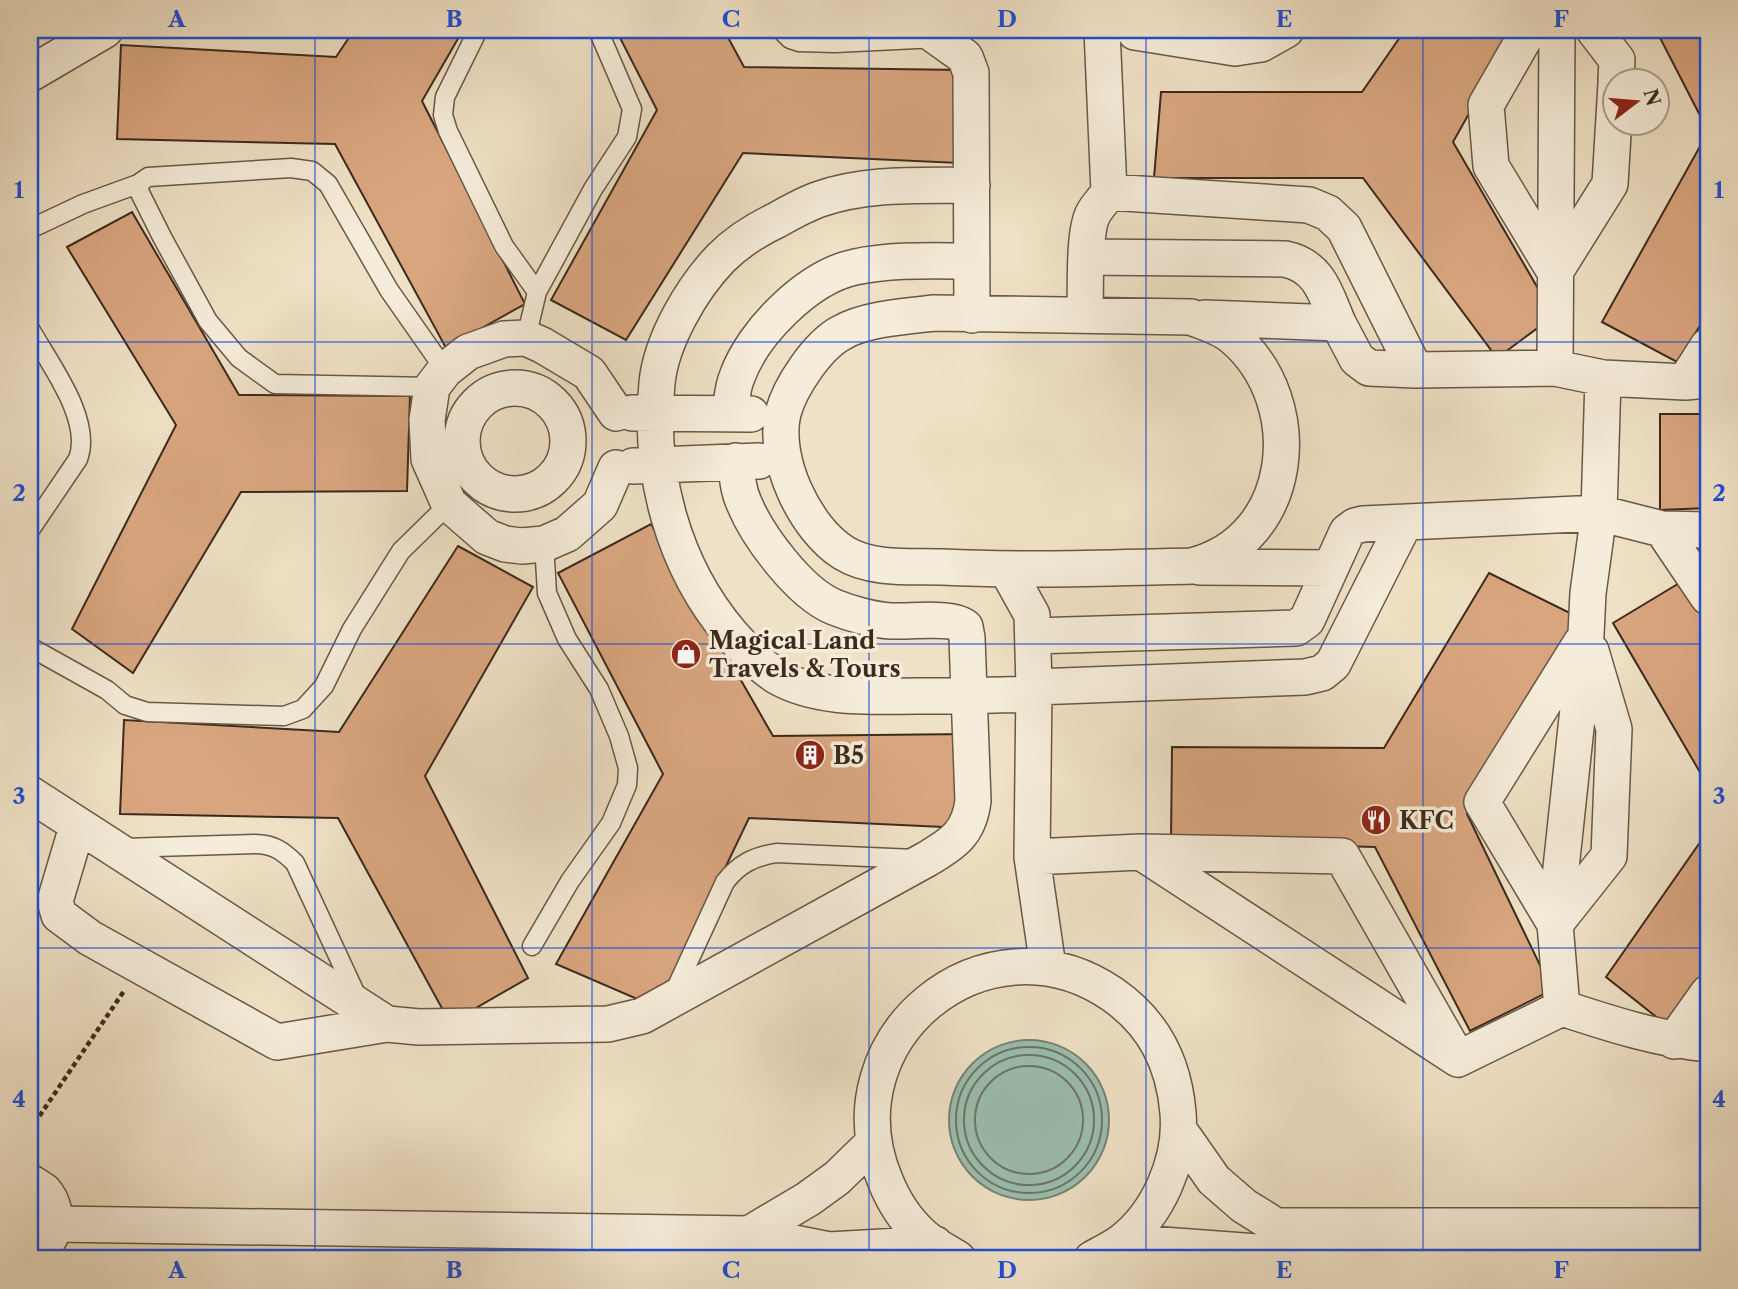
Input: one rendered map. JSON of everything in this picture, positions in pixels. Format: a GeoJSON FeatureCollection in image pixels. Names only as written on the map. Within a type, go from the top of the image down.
{"type":"FeatureCollection","features":[{"type":"Feature","properties":{"kind":"street"},"geometry":{"type":"LineString","coordinates":[[30,74],[105,30]]}},
{"type":"Feature","properties":{"kind":"street"},"geometry":{"type":"LineString","coordinates":[[1086,314],[1088,231],[1093,215],[1109,192],[1120,36],[1235,48],[1261,44],[1286,30]]}},
{"type":"Feature","properties":{"kind":"street"},"geometry":{"type":"LineString","coordinates":[[1529,30],[1486,105],[1490,166],[1555,272]]}},
{"type":"Feature","properties":{"kind":"street"},"geometry":{"type":"LineString","coordinates":[[1555,368],[1557,30]]}},
{"type":"Feature","properties":{"kind":"street"},"geometry":{"type":"LineString","coordinates":[[1594,30],[1617,60],[1617,66]]}},
{"type":"Feature","properties":{"kind":"street"},"geometry":{"type":"LineString","coordinates":[[949,36],[965,57],[971,73],[972,314]]}},
{"type":"Feature","properties":{"kind":"street"},"geometry":{"type":"LineString","coordinates":[[1555,272],[1610,184],[1613,136]]}},
{"type":"Feature","properties":{"kind":"street"},"geometry":{"type":"LineString","coordinates":[[972,185],[871,188],[819,199],[761,228],[722,257],[688,302],[676,323],[662,359],[657,383],[656,414],[656,464],[671,528],[701,594],[722,624],[750,655],[769,670],[778,677],[806,688],[857,696],[970,696],[1034,690],[1306,677],[1322,673],[1333,664],[1405,522]]}},
{"type":"Feature","properties":{"kind":"street"},"geometry":{"type":"LineString","coordinates":[[1109,192],[1308,205],[1328,213],[1344,228],[1415,370]]}},
{"type":"Feature","properties":{"kind":"street"},"geometry":{"type":"LineString","coordinates":[[1087,257],[1296,261],[1307,267],[1321,283],[1357,359],[1369,368],[1555,368],[1602,378],[1697,381],[1708,346]]}},
{"type":"Feature","properties":{"kind":"street"},"geometry":{"type":"LineString","coordinates":[[730,414],[736,378],[754,344],[783,310],[806,291],[832,275],[854,267],[896,262],[972,261]]}},
{"type":"Feature","properties":{"kind":"street"},"geometry":{"type":"LineString","coordinates":[[1330,568],[1192,566],[1007,570],[870,563],[844,553],[821,533],[803,510],[785,460],[783,414],[806,366],[824,346],[842,332],[866,324],[934,313],[1086,314],[1338,323]]}},
{"type":"Feature","properties":{"kind":"street"},"geometry":{"type":"LineString","coordinates":[[1191,317],[1218,327],[1234,337],[1257,363],[1270,389],[1282,431],[1280,472],[1264,512],[1236,545],[1208,562],[1192,566]]}},
{"type":"Feature","properties":{"kind":"street"},"geometry":{"type":"LineString","coordinates":[[616,413],[589,373],[526,338],[503,339],[468,352],[438,379],[427,420],[429,459],[449,504],[487,537],[505,544],[522,547],[544,544],[567,534],[600,505],[616,468]]}},
{"type":"Feature","properties":{"kind":"street"},"geometry":{"type":"LineString","coordinates":[[1562,1008],[1555,925],[1588,593],[1599,513],[1602,378]]}},
{"type":"Feature","properties":{"kind":"street"},"geometry":{"type":"LineString","coordinates":[[552,402],[562,415],[567,430],[565,461],[557,475],[531,492],[499,492],[485,485],[474,474],[466,460],[462,444],[464,429],[469,414],[480,402],[492,393],[508,388],[523,388],[552,402],[583,411],[783,414]]}},
{"type":"Feature","properties":{"kind":"street"},"geometry":{"type":"LineString","coordinates":[[557,475],[591,468],[785,460]]}},
{"type":"Feature","properties":{"kind":"street"},"geometry":{"type":"LineString","coordinates":[[30,794],[77,827],[374,1015],[419,1027],[608,1024],[642,1016],[927,859],[948,846],[963,832],[971,818],[973,801],[970,696],[967,638],[962,624],[954,621],[888,621],[833,607],[812,593],[786,568],[744,505],[738,486],[736,461]]}},
{"type":"Feature","properties":{"kind":"street"},"geometry":{"type":"LineString","coordinates":[[1032,626],[1296,628],[1307,620],[1347,532],[1355,526],[1599,513],[1662,529],[1708,530]]}},
{"type":"Feature","properties":{"kind":"street"},"geometry":{"type":"LineString","coordinates":[[1662,529],[1708,597]]}},
{"type":"Feature","properties":{"kind":"street"},"geometry":{"type":"LineString","coordinates":[[1032,626],[1064,569]]}},
{"type":"Feature","properties":{"kind":"street"},"geometry":{"type":"LineString","coordinates":[[1007,570],[1032,626],[1034,690],[1031,966]]}},
{"type":"Feature","properties":{"kind":"street"},"geometry":{"type":"LineString","coordinates":[[1555,925],[1482,802],[1586,634]]}},
{"type":"Feature","properties":{"kind":"street"},"geometry":{"type":"LineString","coordinates":[[1555,925],[1609,856],[1614,729],[1586,634]]}},
{"type":"Feature","properties":{"kind":"street"},"geometry":{"type":"LineString","coordinates":[[77,827],[55,901],[60,915],[90,937],[277,1042],[374,1015]]}},
{"type":"Feature","properties":{"kind":"street"},"geometry":{"type":"LineString","coordinates":[[1032,857],[1141,852],[1342,856],[1458,1059]]}},
{"type":"Feature","properties":{"kind":"street"},"geometry":{"type":"LineString","coordinates":[[1141,852],[1458,1059]]}},
{"type":"Feature","properties":{"kind":"street"},"geometry":{"type":"LineString","coordinates":[[946,1252],[923,1236],[894,1201],[876,1160],[871,1115],[879,1070],[900,1030],[931,997],[970,975],[1031,966],[1091,980],[1130,1006],[1158,1042],[1175,1084],[1179,1130],[1171,1172],[1151,1211],[1107,1251]]}},
{"type":"Feature","properties":{"kind":"street"},"geometry":{"type":"LineString","coordinates":[[1674,1041],[1708,993]]}},
{"type":"Feature","properties":{"kind":"street"},"geometry":{"type":"LineString","coordinates":[[1458,1059],[1562,1008],[1674,1041],[1708,1044]]}},
{"type":"Feature","properties":{"kind":"street"},"geometry":{"type":"LineString","coordinates":[[1674,1041],[1708,1020]]}},
{"type":"Feature","properties":{"kind":"street"},"geometry":{"type":"LineString","coordinates":[[1179,1130],[1214,1180],[1244,1206],[1276,1226],[1708,1226]]}},
{"type":"Feature","properties":{"kind":"street"},"geometry":{"type":"LineString","coordinates":[[749,1234],[808,1199],[837,1178],[874,1142]]}},
{"type":"Feature","properties":{"kind":"street"},"geometry":{"type":"LineString","coordinates":[[30,1182],[43,1191],[52,1207],[55,1224],[51,1238],[43,1249],[30,1258]]}},
{"type":"Feature","properties":{"kind":"street"},"geometry":{"type":"LineString","coordinates":[[55,1224],[387,1244],[749,1234],[829,1250],[946,1252]]}},
{"type":"Feature","properties":{"kind":"street"},"geometry":{"type":"LineString","coordinates":[[1107,1251],[1708,1256]]}},
{"type":"Feature","properties":{"kind":"lane"},"geometry":{"type":"LineString","coordinates":[[478,30],[445,97],[443,115],[448,131],[503,246],[537,292]]}},
{"type":"Feature","properties":{"kind":"lane"},"geometry":{"type":"LineString","coordinates":[[526,338],[537,292],[593,189],[626,137],[632,109],[598,30]]}},
{"type":"Feature","properties":{"kind":"lane"},"geometry":{"type":"LineString","coordinates":[[781,30],[790,40],[799,42],[835,43],[949,36]]}},
{"type":"Feature","properties":{"kind":"lane"},"geometry":{"type":"LineString","coordinates":[[30,229],[83,204],[138,184],[148,177],[290,168],[312,171],[328,184],[438,379],[275,384],[239,358],[208,321],[162,237],[138,184]]}},
{"type":"Feature","properties":{"kind":"lane"},"geometry":{"type":"LineString","coordinates":[[30,329],[75,410],[81,427],[83,446],[78,459],[30,530]]}},
{"type":"Feature","properties":{"kind":"lane"},"geometry":{"type":"LineString","coordinates":[[30,647],[107,690],[125,705],[147,712],[284,716],[303,709],[324,686],[352,629],[401,551],[449,504]]}},
{"type":"Feature","properties":{"kind":"lane"},"geometry":{"type":"LineString","coordinates":[[533,946],[570,881],[611,823],[627,785],[628,768],[619,736],[599,689],[567,639],[547,593],[544,544]]}},
{"type":"Feature","properties":{"kind":"lane"},"geometry":{"type":"LineString","coordinates":[[115,849],[255,844],[267,844],[276,848],[295,863],[374,1015]]}},
{"type":"Feature","properties":{"kind":"lane"},"geometry":{"type":"LineString","coordinates":[[670,1002],[725,882],[737,867],[756,856],[776,853],[927,859]]}},
{"type":"Feature","properties":{"kind":"path"},"geometry":{"type":"LineString","coordinates":[[30,1130],[141,967]]}},
{"type":"Feature","properties":{"kind":"water"},"geometry":{"type":"Polygon","coordinates":[[[1029,1040],[1060,1046],[1086,1063],[1103,1089],[1109,1120],[1103,1151],[1086,1177],[1060,1194],[1029,1200],[998,1194],[972,1177],[955,1151],[949,1120],[955,1089],[972,1063],[998,1046],[1029,1040]]]}},
{"type":"Feature","properties":{"kind":"building"},"geometry":{"type":"Polygon","coordinates":[[[354,30],[463,30],[422,101],[525,304],[446,348],[335,144],[117,139],[121,45],[336,57],[354,30]]]}},
{"type":"Feature","properties":{"kind":"building"},"geometry":{"type":"Polygon","coordinates":[[[616,30],[724,30],[744,67],[962,70],[959,163],[743,153],[626,340],[551,300],[657,110],[616,30]]]}},
{"type":"Feature","properties":{"kind":"building"},"geometry":{"type":"Polygon","coordinates":[[[1405,30],[1516,30],[1453,142],[1554,316],[1497,358],[1363,178],[1154,178],[1161,92],[1362,92],[1405,30]]]}},
{"type":"Feature","properties":{"kind":"building"},"geometry":{"type":"Polygon","coordinates":[[[1656,30],[1708,30],[1708,131],[1656,30]]]}},
{"type":"Feature","properties":{"kind":"building"},"geometry":{"type":"Polygon","coordinates":[[[1708,132],[1708,313],[1677,362],[1602,322],[1708,132]]]}},
{"type":"Feature","properties":{"kind":"building"},"geometry":{"type":"Polygon","coordinates":[[[132,212],[239,395],[410,396],[407,491],[241,492],[133,673],[72,629],[176,425],[67,247],[132,212]]]}},
{"type":"Feature","properties":{"kind":"building"},"geometry":{"type":"Polygon","coordinates":[[[1660,414],[1708,414],[1708,508],[1660,510],[1660,414]]]}},
{"type":"Feature","properties":{"kind":"building","name":"B5"},"geometry":{"type":"Polygon","coordinates":[[[651,524],[773,736],[968,734],[964,828],[749,818],[658,1008],[556,964],[663,774],[558,573],[651,524]]]}},
{"type":"Feature","properties":{"kind":"building"},"geometry":{"type":"Polygon","coordinates":[[[458,546],[533,587],[425,776],[528,978],[450,1023],[338,818],[120,814],[124,720],[339,732],[458,546]]]}},
{"type":"Feature","properties":{"kind":"building"},"geometry":{"type":"Polygon","coordinates":[[[1489,573],[1578,617],[1467,814],[1552,990],[1470,1031],[1375,847],[1171,841],[1172,747],[1384,748],[1489,573]]]}},
{"type":"Feature","properties":{"kind":"building"},"geometry":{"type":"Polygon","coordinates":[[[1681,582],[1708,623],[1708,786],[1613,623],[1681,582]]]}},
{"type":"Feature","properties":{"kind":"building"},"geometry":{"type":"Polygon","coordinates":[[[1708,831],[1708,974],[1669,1027],[1606,977],[1708,831]]]}},
{"type":"Feature","properties":{"kind":"place","name":"Magical Land Travels & Tours"},"geometry":{"type":"Point","coordinates":[686,654]}},
{"type":"Feature","properties":{"kind":"place","name":"B5"},"geometry":{"type":"Point","coordinates":[810,755]}},
{"type":"Feature","properties":{"kind":"place","name":"KFC"},"geometry":{"type":"Point","coordinates":[1376,820]}}]}
